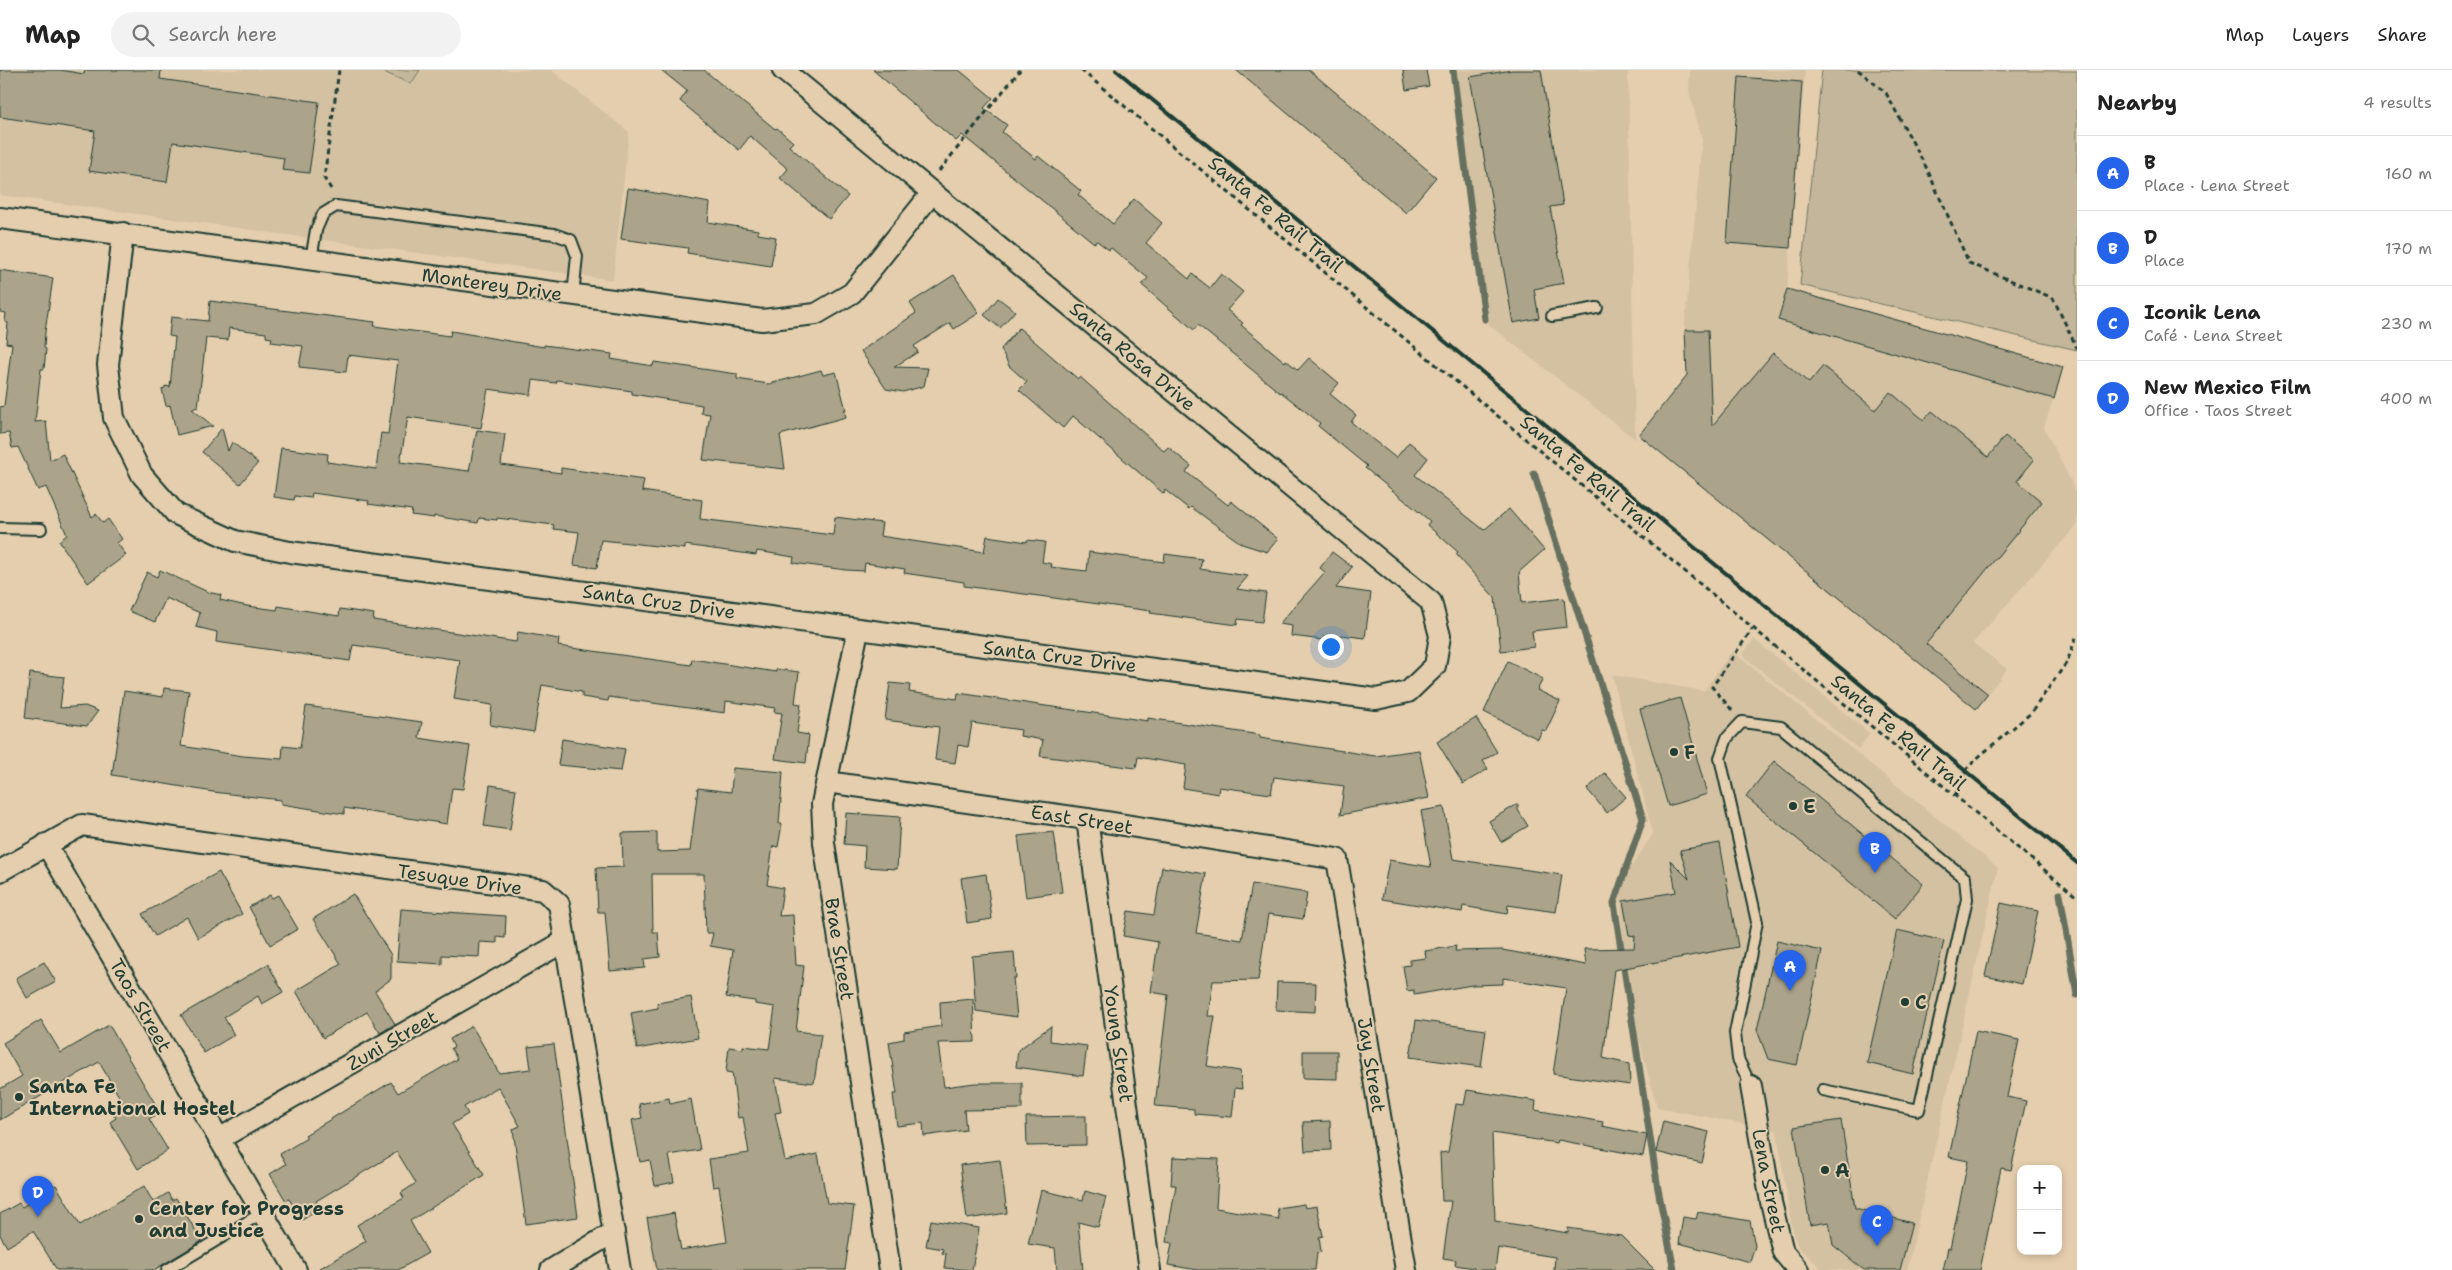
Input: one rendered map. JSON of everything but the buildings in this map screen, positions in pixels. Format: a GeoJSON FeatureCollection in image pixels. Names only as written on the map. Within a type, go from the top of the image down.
{"type":"FeatureCollection","features":[{"type":"Feature","properties":{"kind":"street","name":"Santa Rosa Drive"},"geometry":{"type":"LineString","coordinates":[[783,70],[1431,602],[1440,636],[1435,666]]}},
{"type":"Feature","properties":{"kind":"street","name":"Monterey Drive"},"geometry":{"type":"LineString","coordinates":[[0,218],[762,320],[816,314],[852,293],[932,193]]}},
{"type":"Feature","properties":{"kind":"street","name":"Santa Cruz Drive"},"geometry":{"type":"LineString","coordinates":[[123,233],[108,365],[114,418],[142,475],[176,514],[235,541],[290,552],[799,620],[858,630],[1196,673],[1376,699],[1408,692],[1435,666]]}},
{"type":"Feature","properties":{"kind":"street","name":"Brae Street"},"geometry":{"type":"LineString","coordinates":[[858,630],[822,804],[824,843],[890,1270]]}},
{"type":"Feature","properties":{"kind":"street","name":"East Street"},"geometry":{"type":"LineString","coordinates":[[827,782],[1087,819],[1337,859]]}},
{"type":"Feature","properties":{"kind":"street","name":"Young Street"},"geometry":{"type":"LineString","coordinates":[[1087,819],[1150,1270]]}},
{"type":"Feature","properties":{"kind":"street","name":"Tesuque Drive"},"geometry":{"type":"LineString","coordinates":[[0,871],[82,825],[543,890],[559,904],[620,1270]]}},
{"type":"Feature","properties":{"kind":"street","name":"Taos Street"},"geometry":{"type":"LineString","coordinates":[[46,844],[296,1270]]}},
{"type":"Feature","properties":{"kind":"street","name":"Jay Street"},"geometry":{"type":"LineString","coordinates":[[1337,859],[1406,1270]]}},
{"type":"Feature","properties":{"kind":"street","name":"Zuni Street"},"geometry":{"type":"LineString","coordinates":[[220,1139],[565,941]]}},
{"type":"Feature","properties":{"kind":"street","name":"Lena Street"},"geometry":{"type":"LineString","coordinates":[[1751,1086],[1771,1202],[1783,1252],[1798,1270]]}},
{"type":"Feature","properties":{"kind":"street"},"geometry":{"type":"LineString","coordinates":[[551,1270],[614,1232]]}},
{"type":"Feature","properties":{"kind":"lane"},"geometry":{"type":"LineString","coordinates":[[311,260],[316,230],[323,214],[336,206],[554,234],[571,240],[577,256],[573,295]]}},
{"type":"Feature","properties":{"kind":"lane"},"geometry":{"type":"LineString","coordinates":[[1552,316],[1597,308]]}},
{"type":"Feature","properties":{"kind":"lane"},"geometry":{"type":"LineString","coordinates":[[0,528],[41,529]]}},
{"type":"Feature","properties":{"kind":"lane"},"geometry":{"type":"LineString","coordinates":[[1751,1086],[1738,1059],[1735,1033],[1757,922],[1720,758],[1726,738],[1742,722],[1781,727],[1965,878],[1967,898],[1919,1110],[1823,1090]]}},
{"type":"Feature","properties":{"kind":"lane"},"geometry":{"type":"LineString","coordinates":[[167,1270],[262,1213]]}},
{"type":"Feature","properties":{"kind":"path"},"geometry":{"type":"LineString","coordinates":[[331,189],[324,178],[339,70]]}},
{"type":"Feature","properties":{"kind":"path"},"geometry":{"type":"LineString","coordinates":[[932,193],[936,175],[1020,70]]}},
{"type":"Feature","properties":{"kind":"path","name":"Santa Fe Rail Trail"},"geometry":{"type":"LineString","coordinates":[[1081,70],[2077,897]]}},
{"type":"Feature","properties":{"kind":"path"},"geometry":{"type":"LineString","coordinates":[[1858,70],[1886,93],[1927,169],[1969,263],[2053,298],[2077,348]]}},
{"type":"Feature","properties":{"kind":"path"},"geometry":{"type":"LineString","coordinates":[[1742,722],[1712,687],[1753,628]]}},
{"type":"Feature","properties":{"kind":"path"},"geometry":{"type":"LineString","coordinates":[[1955,796],[1966,770],[1976,758],[2031,713],[2067,662],[2077,635]]}},
{"type":"Feature","properties":{"kind":"shaded area"},"geometry":{"type":"Polygon","coordinates":[[[0,70],[551,70],[629,132],[613,280],[0,195],[0,70]]]}},
{"type":"Feature","properties":{"kind":"shaded area"},"geometry":{"type":"Polygon","coordinates":[[[379,70],[420,70],[411,84],[379,70]]]}},
{"type":"Feature","properties":{"kind":"shaded area"},"geometry":{"type":"Polygon","coordinates":[[[1449,70],[1628,70],[1635,439],[1489,325],[1449,70]]]}},
{"type":"Feature","properties":{"kind":"shaded area"},"geometry":{"type":"Polygon","coordinates":[[[1690,70],[1805,70],[1787,288],[2063,367],[2044,428],[2077,493],[2077,525],[1973,643],[2007,669],[1976,709],[1639,435],[1687,375],[1685,323],[1702,139],[1689,91],[1690,70]]]}},
{"type":"Feature","properties":{"kind":"shaded area"},"geometry":{"type":"Polygon","coordinates":[[[1822,70],[2077,71],[2077,350],[1800,285],[1822,70]]]}},
{"type":"Feature","properties":{"kind":"shaded area"},"geometry":{"type":"Polygon","coordinates":[[[1754,639],[1870,734],[1858,749],[1742,655],[1754,639]]]}},
{"type":"Feature","properties":{"kind":"shaded area"},"geometry":{"type":"Polygon","coordinates":[[[1732,651],[1998,868],[1907,1270],[1823,1270],[1798,1247],[1791,1223],[1777,1131],[1657,1107],[1628,997],[1619,886],[1653,834],[1612,675],[1704,691],[1732,651]]]}},
{"type":"Feature","properties":{"kind":"waterway"},"geometry":{"type":"LineString","coordinates":[[1453,70],[1485,319]]}},
{"type":"Feature","properties":{"kind":"waterway"},"geometry":{"type":"LineString","coordinates":[[1534,473],[1643,819],[1614,903],[1658,1189],[1674,1270]]}},
{"type":"Feature","properties":{"kind":"waterway"},"geometry":{"type":"LineString","coordinates":[[2060,894],[2077,995]]}},
{"type":"Feature","properties":{"kind":"railway"},"geometry":{"type":"LineString","coordinates":[[1116,70],[2077,863]]}},
{"type":"Feature","properties":{"kind":"place","name":"F"},"geometry":{"type":"Point","coordinates":[1674,752]}},
{"type":"Feature","properties":{"kind":"place","name":"E"},"geometry":{"type":"Point","coordinates":[1793,806]}},
{"type":"Feature","properties":{"kind":"place","name":"D"},"geometry":{"type":"Point","coordinates":[1875,873]}},
{"type":"Feature","properties":{"kind":"place","name":"B"},"geometry":{"type":"Point","coordinates":[1790,991]}},
{"type":"Feature","properties":{"kind":"place","name":"C"},"geometry":{"type":"Point","coordinates":[1905,1002]}},
{"type":"Feature","properties":{"kind":"place","name":"Santa Fe International Hostel"},"geometry":{"type":"Point","coordinates":[19,1097]}},
{"type":"Feature","properties":{"kind":"place","name":"A"},"geometry":{"type":"Point","coordinates":[1825,1170]}},
{"type":"Feature","properties":{"kind":"place","name":"New Mexico Film"},"geometry":{"type":"Point","coordinates":[38,1217]}},
{"type":"Feature","properties":{"kind":"place","name":"Center for Progress and Justice"},"geometry":{"type":"Point","coordinates":[139,1219]}},
{"type":"Feature","properties":{"kind":"place","name":"Iconik Lena"},"geometry":{"type":"Point","coordinates":[1877,1246]}}]}
